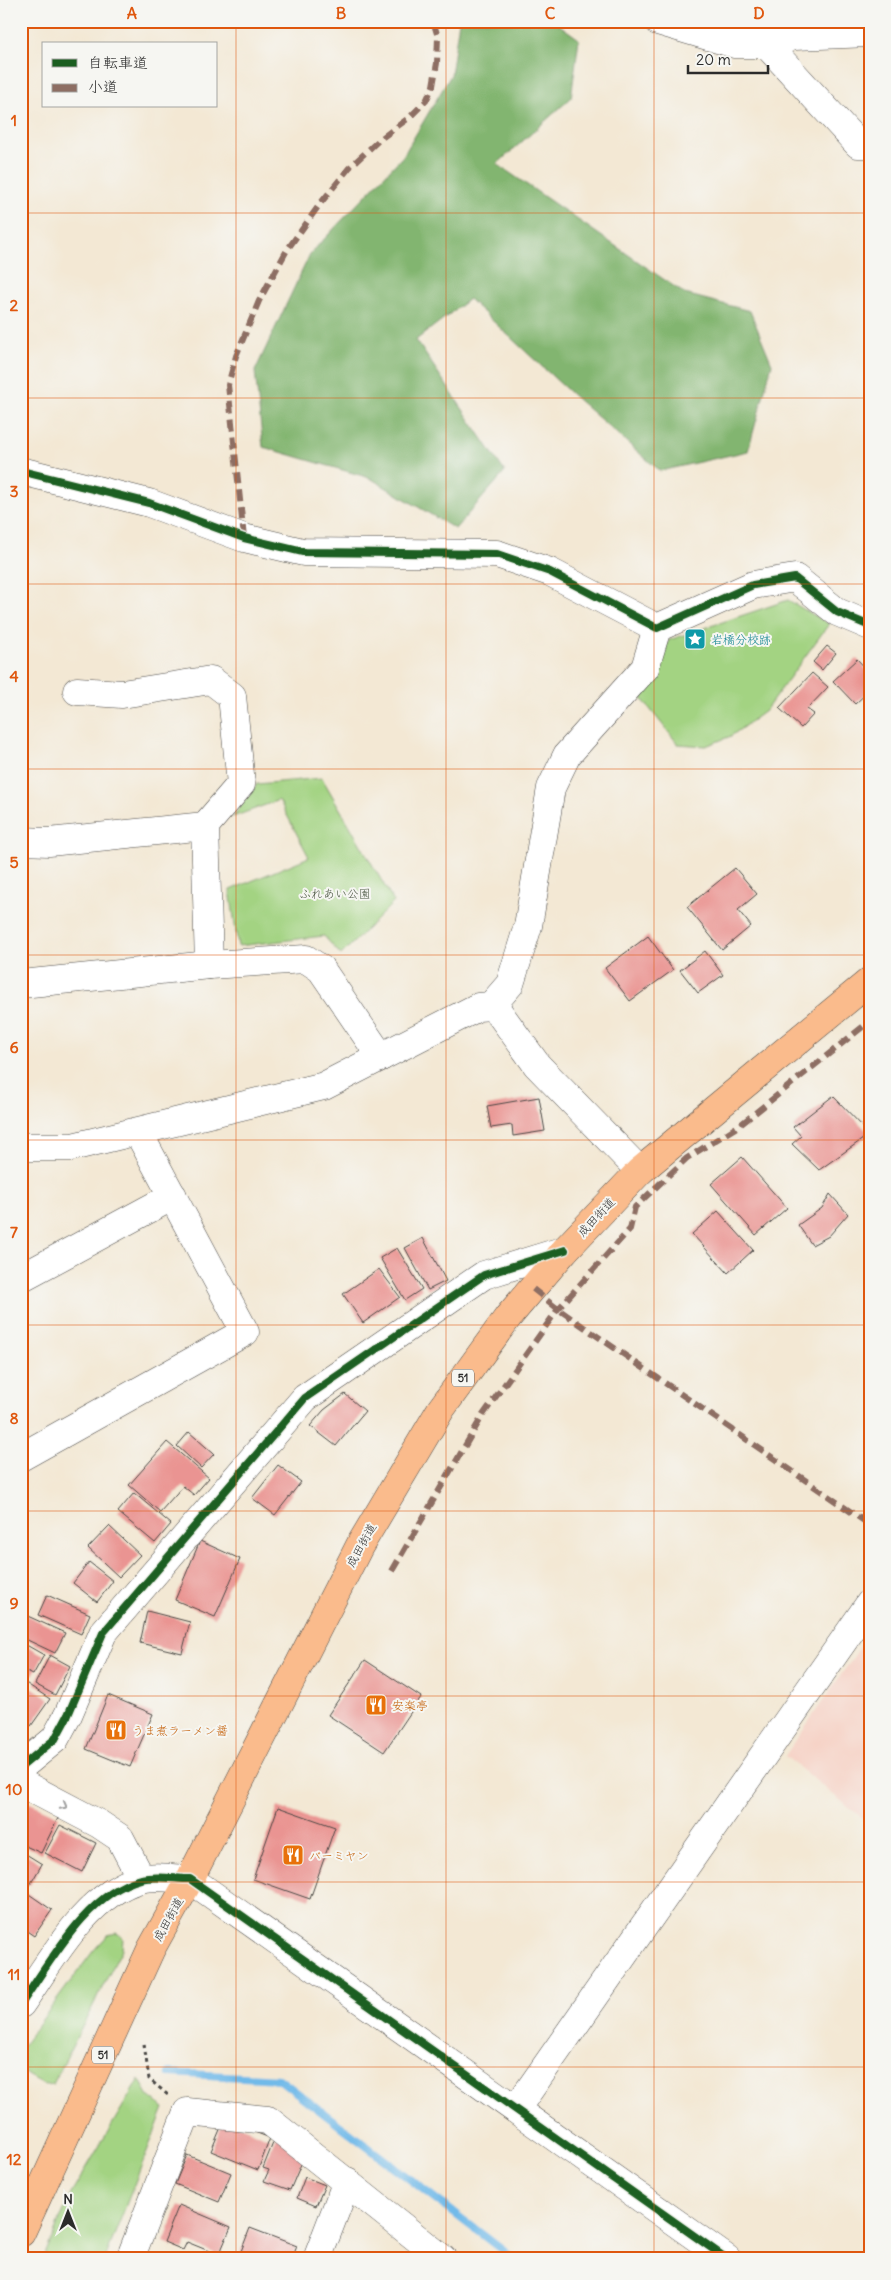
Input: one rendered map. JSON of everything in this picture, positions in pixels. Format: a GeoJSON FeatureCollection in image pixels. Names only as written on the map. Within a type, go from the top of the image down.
{"type":"FeatureCollection","features":[{"type":"Feature","properties":{"kind":"highway","name":"成田街道"},"geometry":{"type":"LineString","coordinates":[[21,2233],[152,1949],[190,1879],[360,1545],[441,1409],[508,1317],[565,1250],[640,1171],[870,981]]}},
{"type":"Feature","properties":{"kind":"street"},"geometry":{"type":"LineString","coordinates":[[658,21],[735,44],[764,32],[794,36],[870,33]]}},
{"type":"Feature","properties":{"kind":"street"},"geometry":{"type":"LineString","coordinates":[[764,32],[858,144],[870,144]]}},
{"type":"Feature","properties":{"kind":"street"},"geometry":{"type":"LineString","coordinates":[[21,471],[149,503],[244,538],[303,552],[497,554],[550,572],[657,628]]}},
{"type":"Feature","properties":{"kind":"street"},"geometry":{"type":"LineString","coordinates":[[21,1147],[72,1147],[324,1086],[478,1007],[490,1006],[510,984],[528,926],[551,788],[567,755],[645,668],[657,628],[754,585],[795,578],[837,612],[870,626]]}},
{"type":"Feature","properties":{"kind":"street"},"geometry":{"type":"LineString","coordinates":[[77,691],[122,694],[211,680],[232,696],[241,784],[205,826],[209,965]]}},
{"type":"Feature","properties":{"kind":"street"},"geometry":{"type":"LineString","coordinates":[[21,841],[49,842],[205,826]]}},
{"type":"Feature","properties":{"kind":"street"},"geometry":{"type":"LineString","coordinates":[[21,984],[209,965],[306,958],[321,969],[381,1057]]}},
{"type":"Feature","properties":{"kind":"street"},"geometry":{"type":"LineString","coordinates":[[490,1006],[500,1014],[537,1065],[640,1171]]}},
{"type":"Feature","properties":{"kind":"street"},"geometry":{"type":"LineString","coordinates":[[21,1457],[245,1332],[138,1132]]}},
{"type":"Feature","properties":{"kind":"street"},"geometry":{"type":"LineString","coordinates":[[21,1278],[173,1196]]}},
{"type":"Feature","properties":{"kind":"street"},"geometry":{"type":"LineString","coordinates":[[21,1767],[55,1739],[68,1715],[102,1633],[305,1398],[484,1275],[565,1250]]}},
{"type":"Feature","properties":{"kind":"street"},"geometry":{"type":"LineString","coordinates":[[516,2109],[870,1603]]}},
{"type":"Feature","properties":{"kind":"street"},"geometry":{"type":"LineString","coordinates":[[21,1783],[99,1824],[120,1838],[141,1878]]}},
{"type":"Feature","properties":{"kind":"street"},"geometry":{"type":"LineString","coordinates":[[21,2004],[81,1919],[112,1891],[141,1878],[190,1879],[728,2259]]}},
{"type":"Feature","properties":{"kind":"street"},"geometry":{"type":"LineString","coordinates":[[130,2259],[187,2112],[268,2120],[444,2259]]}},
{"type":"Feature","properties":{"kind":"street"},"geometry":{"type":"LineString","coordinates":[[317,2259],[347,2181]]}},
{"type":"Feature","properties":{"kind":"path"},"geometry":{"type":"LineString","coordinates":[[144,2044],[149,2079],[187,2112]]}},
{"type":"Feature","properties":{"kind":"shaded area"},"geometry":{"type":"Polygon","coordinates":[[[870,1633],[870,1824],[785,1756],[870,1633]]]}},
{"type":"Feature","properties":{"kind":"green space"},"geometry":{"type":"Polygon","coordinates":[[[459,21],[554,21],[579,39],[571,98],[497,164],[685,294],[750,311],[772,364],[748,451],[660,471],[577,399],[469,299],[416,340],[505,472],[455,529],[370,478],[263,447],[255,371],[310,254],[403,156],[451,75],[459,21]]]}},
{"type":"Feature","properties":{"kind":"green space"},"geometry":{"type":"Polygon","coordinates":[[[788,600],[829,624],[765,711],[731,736],[706,746],[678,744],[642,699],[669,640],[788,600]]]}},
{"type":"Feature","properties":{"kind":"green space","name":"ふれあい公園"},"geometry":{"type":"Polygon","coordinates":[[[322,778],[394,902],[341,955],[324,936],[238,946],[230,890],[309,857],[279,800],[233,817],[257,784],[322,778]]]}},
{"type":"Feature","properties":{"kind":"green space"},"geometry":{"type":"Polygon","coordinates":[[[116,1933],[123,1938],[122,1949],[53,2084],[45,2085],[21,2071],[21,2048],[94,1950],[108,1935],[116,1933]]]}},
{"type":"Feature","properties":{"kind":"green space"},"geometry":{"type":"Polygon","coordinates":[[[139,2079],[149,2096],[164,2108],[105,2259],[43,2259],[71,2194],[139,2079]]]}},
{"type":"Feature","properties":{"kind":"building"},"geometry":{"type":"Polygon","coordinates":[[[827,646],[836,653],[822,670],[813,662],[827,646]]]}},
{"type":"Feature","properties":{"kind":"building"},"geometry":{"type":"Polygon","coordinates":[[[857,659],[870,673],[870,690],[855,704],[833,681],[857,659]]]}},
{"type":"Feature","properties":{"kind":"building"},"geometry":{"type":"Polygon","coordinates":[[[812,673],[828,687],[807,709],[814,714],[801,728],[779,708],[812,673]]]}},
{"type":"Feature","properties":{"kind":"building"},"geometry":{"type":"Polygon","coordinates":[[[735,868],[757,894],[738,910],[751,926],[722,950],[687,907],[735,868]]]}},
{"type":"Feature","properties":{"kind":"building"},"geometry":{"type":"Polygon","coordinates":[[[648,936],[673,970],[630,1001],[605,968],[648,936]]]}},
{"type":"Feature","properties":{"kind":"building"},"geometry":{"type":"Polygon","coordinates":[[[705,951],[723,975],[698,993],[680,970],[705,951]]]}},
{"type":"Feature","properties":{"kind":"building"},"geometry":{"type":"Polygon","coordinates":[[[833,1096],[870,1134],[819,1170],[792,1144],[801,1136],[793,1127],[833,1096]]]}},
{"type":"Feature","properties":{"kind":"building"},"geometry":{"type":"Polygon","coordinates":[[[539,1097],[545,1131],[513,1136],[512,1125],[491,1128],[487,1106],[539,1097]]]}},
{"type":"Feature","properties":{"kind":"building"},"geometry":{"type":"Polygon","coordinates":[[[742,1157],[787,1208],[756,1235],[711,1184],[742,1157]]]}},
{"type":"Feature","properties":{"kind":"building"},"geometry":{"type":"Polygon","coordinates":[[[830,1194],[848,1214],[829,1236],[812,1245],[798,1225],[822,1208],[830,1194]]]}},
{"type":"Feature","properties":{"kind":"building"},"geometry":{"type":"Polygon","coordinates":[[[718,1211],[753,1250],[728,1273],[692,1234],[718,1211]]]}},
{"type":"Feature","properties":{"kind":"building"},"geometry":{"type":"Polygon","coordinates":[[[423,1238],[446,1281],[428,1290],[405,1248],[423,1238]]]}},
{"type":"Feature","properties":{"kind":"building"},"geometry":{"type":"Polygon","coordinates":[[[397,1248],[422,1289],[405,1300],[380,1258],[397,1248]]]}},
{"type":"Feature","properties":{"kind":"building"},"geometry":{"type":"Polygon","coordinates":[[[379,1269],[400,1297],[363,1323],[343,1294],[379,1269]]]}},
{"type":"Feature","properties":{"kind":"building"},"geometry":{"type":"Polygon","coordinates":[[[345,1394],[365,1411],[336,1446],[310,1426],[324,1410],[345,1394]]]}},
{"type":"Feature","properties":{"kind":"building"},"geometry":{"type":"Polygon","coordinates":[[[189,1432],[214,1454],[201,1468],[177,1446],[189,1432]]]}},
{"type":"Feature","properties":{"kind":"building"},"geometry":{"type":"Polygon","coordinates":[[[167,1442],[209,1478],[194,1495],[183,1486],[160,1512],[129,1485],[167,1442]]]}},
{"type":"Feature","properties":{"kind":"building"},"geometry":{"type":"Polygon","coordinates":[[[278,1465],[301,1482],[275,1515],[252,1498],[278,1465]]]}},
{"type":"Feature","properties":{"kind":"building"},"geometry":{"type":"Polygon","coordinates":[[[134,1493],[171,1524],[155,1543],[118,1512],[134,1493]]]}},
{"type":"Feature","properties":{"kind":"building"},"geometry":{"type":"Polygon","coordinates":[[[109,1526],[140,1555],[119,1577],[88,1548],[109,1526]]]}},
{"type":"Feature","properties":{"kind":"building"},"geometry":{"type":"Polygon","coordinates":[[[200,1541],[240,1559],[215,1617],[175,1600],[200,1541]]]}},
{"type":"Feature","properties":{"kind":"building"},"geometry":{"type":"Polygon","coordinates":[[[89,1562],[113,1581],[97,1602],[73,1583],[89,1562]]]}},
{"type":"Feature","properties":{"kind":"building"},"geometry":{"type":"Polygon","coordinates":[[[47,1595],[90,1614],[81,1634],[38,1615],[47,1595]]]}},
{"type":"Feature","properties":{"kind":"building"},"geometry":{"type":"Polygon","coordinates":[[[147,1611],[190,1622],[182,1653],[140,1643],[147,1611]]]}},
{"type":"Feature","properties":{"kind":"building"},"geometry":{"type":"Polygon","coordinates":[[[21,1613],[65,1633],[55,1653],[21,1637],[21,1613]]]}},
{"type":"Feature","properties":{"kind":"building"},"geometry":{"type":"Polygon","coordinates":[[[21,1642],[44,1655],[33,1675],[21,1669],[21,1642]]]}},
{"type":"Feature","properties":{"kind":"building"},"geometry":{"type":"Polygon","coordinates":[[[50,1655],[70,1666],[55,1695],[35,1684],[50,1655]]]}},
{"type":"Feature","properties":{"kind":"building"},"geometry":{"type":"Polygon","coordinates":[[[365,1660],[421,1697],[384,1752],[328,1715],[365,1660]]]}},
{"type":"Feature","properties":{"kind":"building"},"geometry":{"type":"Polygon","coordinates":[[[21,1680],[50,1699],[31,1726],[21,1719],[21,1680]]]}},
{"type":"Feature","properties":{"kind":"building"},"geometry":{"type":"Polygon","coordinates":[[[108,1695],[153,1714],[130,1767],[86,1749],[108,1695]]]}},
{"type":"Feature","properties":{"kind":"building"},"geometry":{"type":"Polygon","coordinates":[[[23,1800],[59,1816],[41,1853],[21,1844],[21,1804],[23,1800]]]}},
{"type":"Feature","properties":{"kind":"building"},"geometry":{"type":"Polygon","coordinates":[[[278,1807],[335,1827],[310,1899],[253,1879],[278,1807]]]}},
{"type":"Feature","properties":{"kind":"building"},"geometry":{"type":"Polygon","coordinates":[[[60,1825],[96,1843],[82,1872],[45,1853],[60,1825]]]}},
{"type":"Feature","properties":{"kind":"building"},"geometry":{"type":"Polygon","coordinates":[[[21,1851],[42,1864],[30,1885],[21,1880],[21,1851]]]}},
{"type":"Feature","properties":{"kind":"building"},"geometry":{"type":"Polygon","coordinates":[[[23,1890],[52,1910],[34,1936],[21,1927],[23,1890]]]}},
{"type":"Feature","properties":{"kind":"building"},"geometry":{"type":"Polygon","coordinates":[[[224,2120],[270,2138],[258,2170],[211,2151],[224,2120]]]}},
{"type":"Feature","properties":{"kind":"building"},"geometry":{"type":"Polygon","coordinates":[[[277,2133],[304,2157],[290,2190],[264,2181],[269,2170],[263,2168],[277,2133]]]}},
{"type":"Feature","properties":{"kind":"building"},"geometry":{"type":"Polygon","coordinates":[[[187,2155],[231,2173],[219,2202],[175,2184],[187,2155]]]}},
{"type":"Feature","properties":{"kind":"building"},"geometry":{"type":"Polygon","coordinates":[[[305,2177],[325,2185],[316,2206],[297,2198],[305,2177]]]}},
{"type":"Feature","properties":{"kind":"building"},"geometry":{"type":"Polygon","coordinates":[[[179,2205],[231,2227],[219,2255],[187,2242],[183,2250],[164,2242],[179,2205]]]}},
{"type":"Feature","properties":{"kind":"building"},"geometry":{"type":"Polygon","coordinates":[[[250,2228],[297,2246],[292,2259],[238,2259],[250,2228]]]}},
{"type":"Feature","properties":{"kind":"waterway"},"geometry":{"type":"LineString","coordinates":[[170,2073],[279,2079],[514,2259]]}},
{"type":"Feature","properties":{"kind":"marked path"},"geometry":{"type":"LineString","coordinates":[[244,538],[228,385],[236,356],[259,301],[287,250],[320,204],[349,168],[379,140],[410,117],[426,101],[433,86],[437,63],[438,37],[433,21]]}},
{"type":"Feature","properties":{"kind":"marked path"},"geometry":{"type":"LineString","coordinates":[[392,1571],[483,1415],[558,1309],[630,1229],[635,1207],[687,1158],[740,1125],[870,1021]]}},
{"type":"Feature","properties":{"kind":"marked path"},"geometry":{"type":"LineString","coordinates":[[533,1289],[558,1309],[870,1525]]}},
{"type":"Feature","properties":{"kind":"cycle path"},"geometry":{"type":"LineString","coordinates":[[21,471],[149,503],[244,538],[303,552],[497,554],[550,572],[657,628],[753,585],[795,578],[837,612],[870,626]]}},
{"type":"Feature","properties":{"kind":"cycle path"},"geometry":{"type":"LineString","coordinates":[[21,1767],[55,1739],[68,1715],[103,1633],[305,1398],[484,1275],[565,1250]]}},
{"type":"Feature","properties":{"kind":"cycle path"},"geometry":{"type":"LineString","coordinates":[[21,2004],[72,1931],[87,1913],[104,1898],[122,1887],[141,1879],[159,1877],[190,1879],[727,2259]]}},
{"type":"Feature","properties":{"kind":"place","name":"岩橋分校跡"},"geometry":{"type":"Point","coordinates":[695,639]}},
{"type":"Feature","properties":{"kind":"place","name":"安楽亭"},"geometry":{"type":"Point","coordinates":[376,1705]}},
{"type":"Feature","properties":{"kind":"place","name":"うま煮ラーメン醤"},"geometry":{"type":"Point","coordinates":[116,1730]}},
{"type":"Feature","properties":{"kind":"place","name":"バーミヤン"},"geometry":{"type":"Point","coordinates":[293,1855]}}]}
